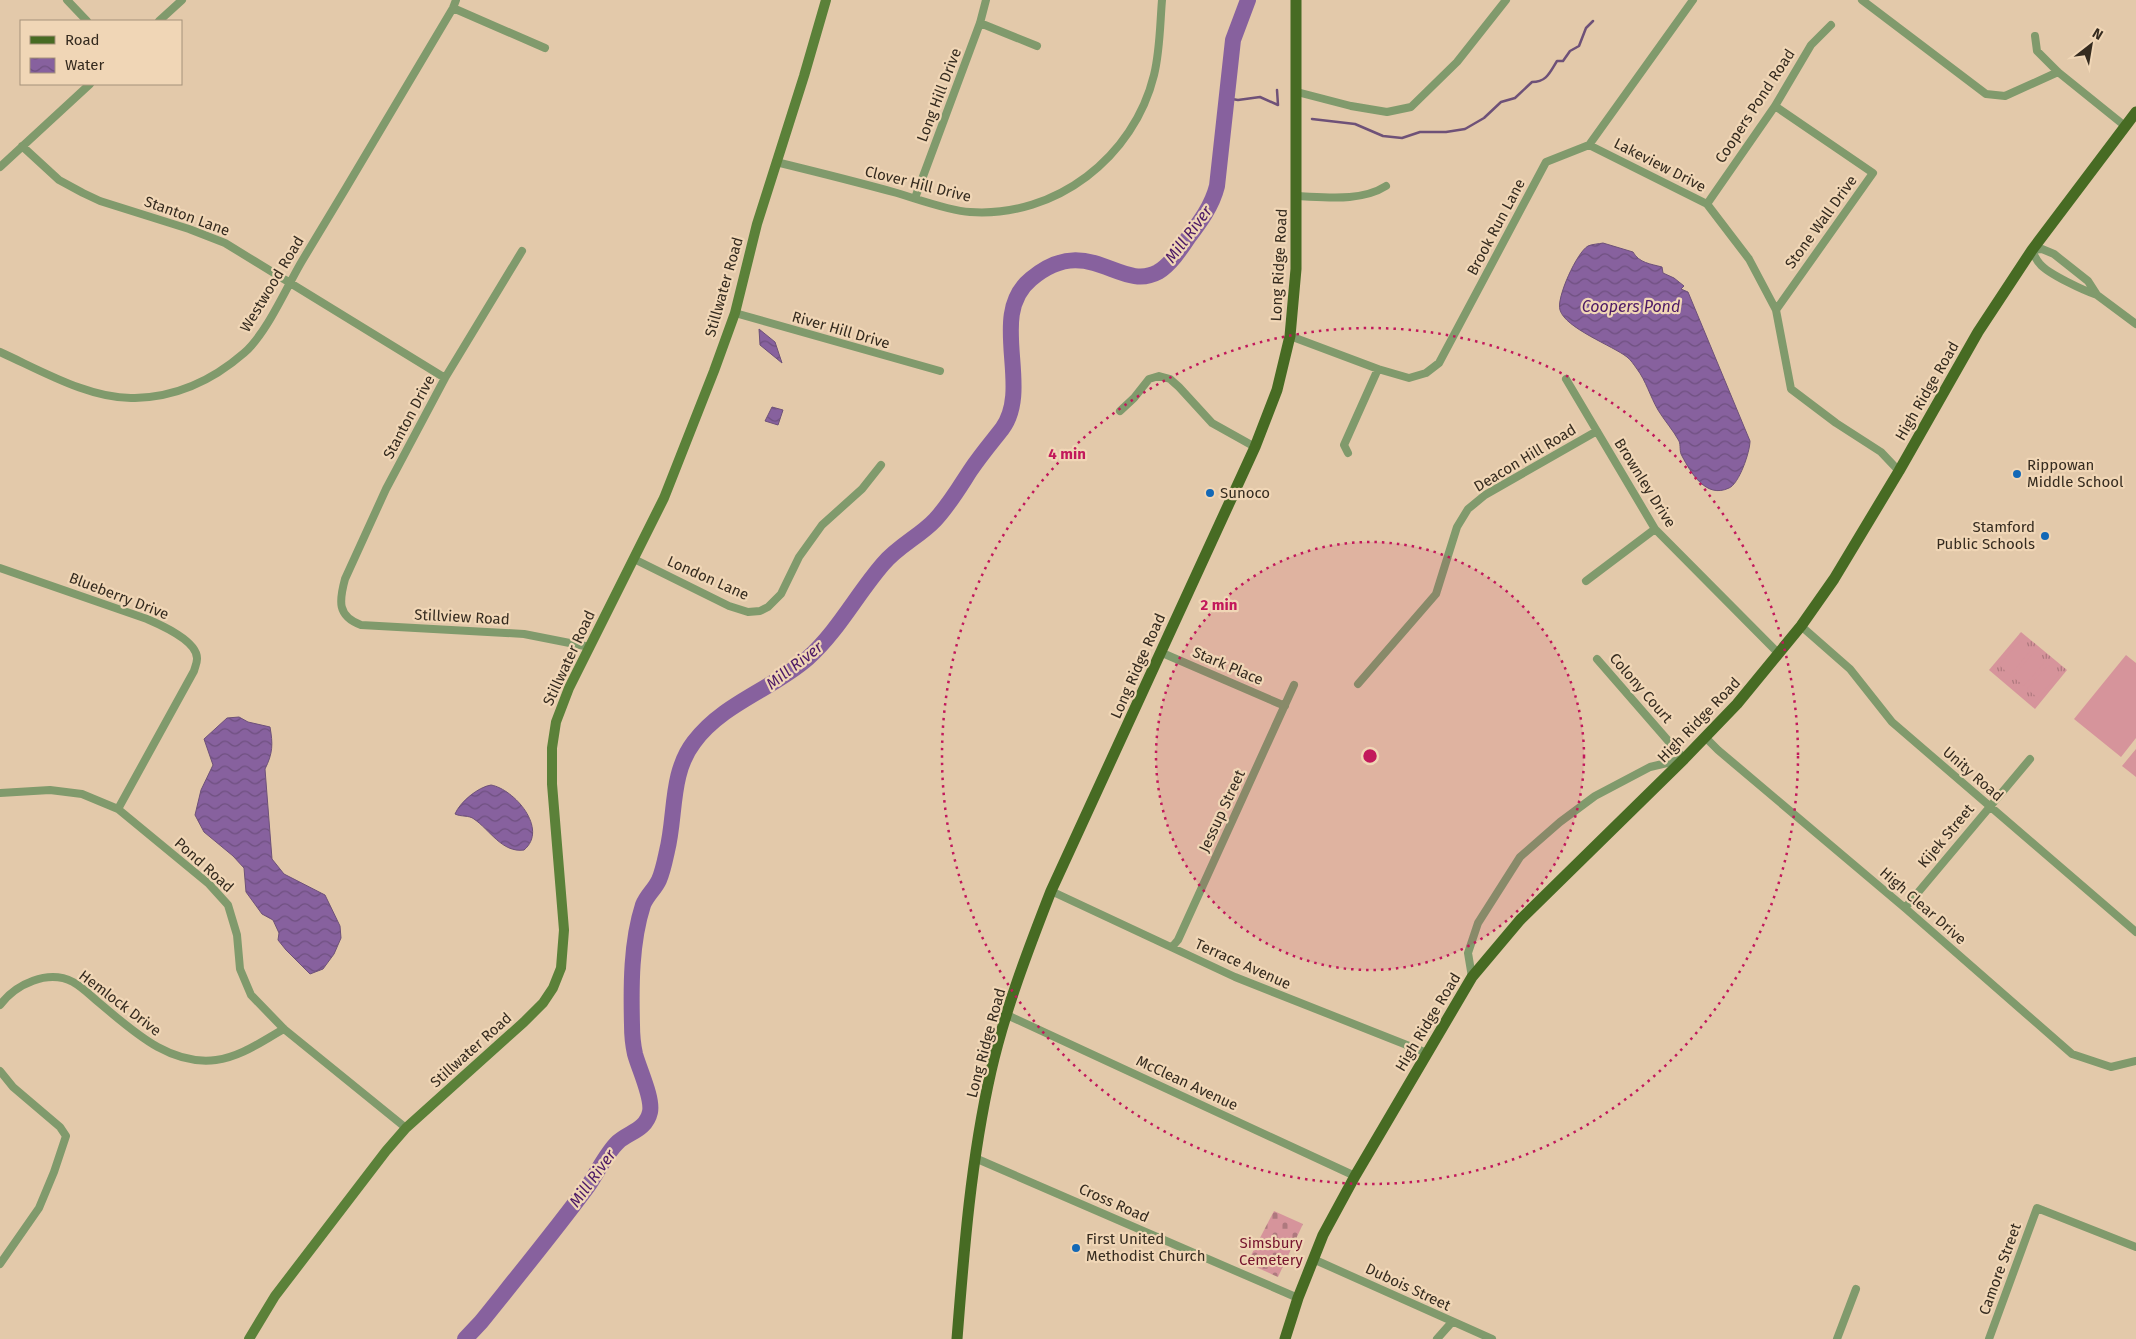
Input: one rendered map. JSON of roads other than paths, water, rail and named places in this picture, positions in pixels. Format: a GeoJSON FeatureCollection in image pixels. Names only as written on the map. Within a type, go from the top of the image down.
{"type":"FeatureCollection","features":[{"type":"Feature","properties":{"kind":"main road","name":"Stillwater Road"},"geometry":{"type":"LineString","coordinates":[[249,1339],[275,1296],[295,1268],[386,1151],[406,1128],[524,1022],[543,1003],[554,988],[561,968],[564,930],[552,784],[552,748],[561,706],[664,498],[686,444],[735,313],[757,224],[826,0]]}},
{"type":"Feature","properties":{"kind":"main road","name":"Long Ridge Road"},"geometry":{"type":"LineString","coordinates":[[956,1339],[961,1274],[975,1158],[991,1071],[1028,952],[1051,891],[1255,447],[1277,390],[1290,336],[1296,269],[1296,0]]}},
{"type":"Feature","properties":{"kind":"main road","name":"High Ridge Road"},"geometry":{"type":"LineString","coordinates":[[1285,1339],[1298,1298],[1323,1235],[1355,1176],[1472,976],[1520,920],[1684,759],[1737,704],[1801,626],[1834,579],[1899,471],[1978,332],[2032,250],[2136,112]]}},
{"type":"Feature","properties":{"kind":"street"},"geometry":{"type":"LineString","coordinates":[[67,0],[86,20]]}},
{"type":"Feature","properties":{"kind":"street"},"geometry":{"type":"LineString","coordinates":[[160,20],[182,0]]}},
{"type":"Feature","properties":{"kind":"street","name":"Long Hill Drive"},"geometry":{"type":"LineString","coordinates":[[914,198],[980,23],[986,0]]}},
{"type":"Feature","properties":{"kind":"street","name":"Clover Hill Drive"},"geometry":{"type":"LineString","coordinates":[[776,162],[969,212],[1010,211],[1048,200],[1079,184],[1122,143],[1137,122],[1154,74],[1162,0]]}},
{"type":"Feature","properties":{"kind":"street"},"geometry":{"type":"LineString","coordinates":[[1297,92],[1351,106],[1387,112],[1410,107],[1457,62],[1506,0]]}},
{"type":"Feature","properties":{"kind":"street"},"geometry":{"type":"LineString","coordinates":[[1589,144],[1693,0]]}},
{"type":"Feature","properties":{"kind":"street"},"geometry":{"type":"LineString","coordinates":[[1862,0],[1986,94],[2005,96],[2058,72]]}},
{"type":"Feature","properties":{"kind":"street"},"geometry":{"type":"LineString","coordinates":[[454,4],[545,48]]}},
{"type":"Feature","properties":{"kind":"street","name":"Westwood Road"},"geometry":{"type":"LineString","coordinates":[[0,352],[92,393],[113,397],[135,398],[171,394],[193,387],[213,377],[245,352],[270,319],[290,281],[454,4]]}},
{"type":"Feature","properties":{"kind":"street"},"geometry":{"type":"LineString","coordinates":[[980,23],[1037,46]]}},
{"type":"Feature","properties":{"kind":"street","name":"Coopers Pond Road"},"geometry":{"type":"LineString","coordinates":[[1707,204],[1775,106],[1811,45],[1831,25]]}},
{"type":"Feature","properties":{"kind":"street"},"geometry":{"type":"LineString","coordinates":[[2035,36],[2037,51],[2058,72],[2125,126]]}},
{"type":"Feature","properties":{"kind":"street"},"geometry":{"type":"LineString","coordinates":[[0,167],[89,85]]}},
{"type":"Feature","properties":{"kind":"street","name":"Stone Wall Drive"},"geometry":{"type":"LineString","coordinates":[[1775,106],[1873,174],[1776,310]]}},
{"type":"Feature","properties":{"kind":"street","name":"Lakeview Drive"},"geometry":{"type":"LineString","coordinates":[[1589,144],[1707,204],[1749,259],[1776,310],[1791,389],[1836,424],[1881,452],[1899,471]]}},
{"type":"Feature","properties":{"kind":"street","name":"Brook Run Lane"},"geometry":{"type":"LineString","coordinates":[[1290,336],[1378,369],[1409,378],[1426,373],[1438,363],[1546,162],[1589,144]]}},
{"type":"Feature","properties":{"kind":"street","name":"Stanton Lane"},"geometry":{"type":"LineString","coordinates":[[22,146],[59,180],[83,193],[100,201],[189,229],[225,243],[290,281],[445,378]]}},
{"type":"Feature","properties":{"kind":"street"},"geometry":{"type":"LineString","coordinates":[[1296,196],[1334,198],[1367,194],[1386,186]]}},
{"type":"Feature","properties":{"kind":"street"},"geometry":{"type":"LineString","coordinates":[[2097,295],[2087,292],[2044,268],[2036,259],[2032,250],[2042,249],[2054,254],[2088,282],[2097,295],[2136,324]]}},
{"type":"Feature","properties":{"kind":"street","name":"Stanton Drive"},"geometry":{"type":"LineString","coordinates":[[341,606],[341,595],[346,579],[386,489],[445,378],[522,251]]}},
{"type":"Feature","properties":{"kind":"street","name":"River Hill Drive"},"geometry":{"type":"LineString","coordinates":[[735,313],[940,372]]}},
{"type":"Feature","properties":{"kind":"street"},"geometry":{"type":"LineString","coordinates":[[1348,453],[1344,445],[1378,369]]}},
{"type":"Feature","properties":{"kind":"street"},"geometry":{"type":"LineString","coordinates":[[1120,411],[1134,398],[1149,379],[1159,376],[1170,379],[1212,423],[1255,447]]}},
{"type":"Feature","properties":{"kind":"street","name":"Brownley Drive"},"geometry":{"type":"LineString","coordinates":[[1566,379],[1655,529],[1779,654]]}},
{"type":"Feature","properties":{"kind":"street","name":"Deacon Hill Road"},"geometry":{"type":"LineString","coordinates":[[1358,684],[1436,594],[1457,527],[1468,509],[1486,495],[1597,431]]}},
{"type":"Feature","properties":{"kind":"street","name":"London Lane"},"geometry":{"type":"LineString","coordinates":[[634,559],[729,606],[748,612],[760,611],[768,607],[781,594],[799,558],[822,525],[862,489],[881,465]]}},
{"type":"Feature","properties":{"kind":"street"},"geometry":{"type":"LineString","coordinates":[[1586,580],[1655,529]]}},
{"type":"Feature","properties":{"kind":"street","name":"Blueberry Drive"},"geometry":{"type":"LineString","coordinates":[[0,568],[155,622],[177,634],[192,646],[198,658],[194,671],[118,810]]}},
{"type":"Feature","properties":{"kind":"street","name":"Stillview Road"},"geometry":{"type":"LineString","coordinates":[[341,606],[349,620],[361,625],[524,634],[590,647]]}},
{"type":"Feature","properties":{"kind":"street","name":"Unity Road"},"geometry":{"type":"LineString","coordinates":[[1801,626],[1850,669],[1892,722],[2136,932]]}},
{"type":"Feature","properties":{"kind":"street","name":"Stark Place"},"geometry":{"type":"LineString","coordinates":[[1160,652],[1285,706]]}},
{"type":"Feature","properties":{"kind":"street","name":"Colony Court"},"geometry":{"type":"LineString","coordinates":[[1597,659],[1684,759]]}},
{"type":"Feature","properties":{"kind":"street","name":"Jessup Street"},"geometry":{"type":"LineString","coordinates":[[1172,947],[1178,940],[1294,685]]}},
{"type":"Feature","properties":{"kind":"street","name":"High Clear Drive"},"geometry":{"type":"LineString","coordinates":[[1705,737],[2072,1054],[2111,1067],[2136,1061]]}},
{"type":"Feature","properties":{"kind":"street"},"geometry":{"type":"LineString","coordinates":[[1472,976],[1468,953],[1478,923],[1520,857],[1560,822],[1595,796],[1650,767],[1684,759]]}},
{"type":"Feature","properties":{"kind":"street","name":"Kijek Street"},"geometry":{"type":"LineString","coordinates":[[1905,908],[2030,759]]}},
{"type":"Feature","properties":{"kind":"street","name":"Pond Road"},"geometry":{"type":"LineString","coordinates":[[0,794],[50,790],[82,794],[118,810],[209,884],[228,905],[237,935],[240,969],[252,995],[284,1029],[406,1128]]}},
{"type":"Feature","properties":{"kind":"street","name":"Terrace Avenue"},"geometry":{"type":"LineString","coordinates":[[1051,891],[1243,980],[1427,1053]]}},
{"type":"Feature","properties":{"kind":"street","name":"Hemlock Drive"},"geometry":{"type":"LineString","coordinates":[[0,1005],[17,988],[44,977],[55,976],[73,982],[138,1035],[163,1051],[193,1059],[215,1060],[239,1054],[284,1029]]}},
{"type":"Feature","properties":{"kind":"street","name":"McClean Avenue"},"geometry":{"type":"LineString","coordinates":[[1007,1016],[1355,1176]]}},
{"type":"Feature","properties":{"kind":"street"},"geometry":{"type":"LineString","coordinates":[[0,1071],[13,1087],[60,1127],[66,1136],[39,1208],[0,1264]]}},
{"type":"Feature","properties":{"kind":"street","name":"Cross Road"},"geometry":{"type":"LineString","coordinates":[[975,1158],[1298,1298]]}},
{"type":"Feature","properties":{"kind":"street","name":"Camore Street"},"geometry":{"type":"LineString","coordinates":[[1989,1339],[2037,1208],[2136,1247]]}},
{"type":"Feature","properties":{"kind":"street","name":"Dubois Street"},"geometry":{"type":"LineString","coordinates":[[1313,1259],[1492,1339]]}},
{"type":"Feature","properties":{"kind":"street"},"geometry":{"type":"LineString","coordinates":[[1837,1339],[1856,1289]]}},
{"type":"Feature","properties":{"kind":"street"},"geometry":{"type":"LineString","coordinates":[[1437,1339],[1452,1322]]}},
{"type":"Feature","properties":{"kind":"water","name":"Coopers Pond"},"geometry":{"type":"Polygon","coordinates":[[[1603,243],[1633,252],[1642,261],[1662,267],[1663,273],[1674,278],[1684,286],[1681,289],[1688,292],[1750,441],[1743,467],[1736,481],[1729,488],[1713,490],[1700,482],[1686,463],[1681,454],[1679,441],[1658,410],[1643,378],[1631,361],[1580,330],[1564,317],[1560,310],[1564,286],[1578,257],[1588,246],[1603,243]]]}},
{"type":"Feature","properties":{"kind":"water"},"geometry":{"type":"Polygon","coordinates":[[[759,329],[775,342],[782,363],[760,345],[759,329]]]}},
{"type":"Feature","properties":{"kind":"water"},"geometry":{"type":"Polygon","coordinates":[[[772,407],[783,410],[778,425],[765,421],[772,407]]]}},
{"type":"Feature","properties":{"kind":"water"},"geometry":{"type":"Polygon","coordinates":[[[239,717],[248,722],[270,727],[272,748],[265,769],[272,859],[284,874],[325,895],[340,926],[341,938],[334,954],[323,969],[310,974],[278,940],[279,933],[273,920],[262,914],[246,892],[244,868],[233,856],[204,832],[195,815],[201,790],[213,765],[204,739],[227,718],[239,717]]]}},
{"type":"Feature","properties":{"kind":"water"},"geometry":{"type":"Polygon","coordinates":[[[491,785],[509,794],[526,811],[531,821],[533,832],[531,841],[524,850],[509,848],[474,819],[455,814],[457,809],[470,796],[491,785]]]}},
{"type":"Feature","properties":{"kind":"waterway","name":"Mill River"},"geometry":{"type":"LineString","coordinates":[[465,1339],[481,1322],[562,1220],[588,1186],[614,1146],[641,1127],[648,1118],[650,1112],[649,1099],[635,1054],[632,1036],[634,949],[643,905],[657,883],[663,869],[670,837],[677,781],[686,754],[706,728],[719,717],[808,658],[829,636],[883,564],[895,552],[929,526],[949,502],[974,465],[1002,429],[1010,412],[1013,393],[1012,312],[1018,294],[1031,279],[1051,266],[1070,261],[1086,261],[1130,275],[1144,276],[1158,272],[1178,252],[1205,213],[1217,186],[1233,40],[1248,0]]}},
{"type":"Feature","properties":{"kind":"waterway"},"geometry":{"type":"LineString","coordinates":[[1312,119],[1355,124],[1383,136],[1402,138],[1420,132],[1446,132],[1465,129],[1484,118],[1501,102],[1515,98],[1532,82],[1545,78],[1557,61],[1563,61],[1570,51],[1579,46],[1586,28],[1593,21]]}},
{"type":"Feature","properties":{"kind":"waterway"},"geometry":{"type":"LineString","coordinates":[[1226,98],[1238,100],[1260,97],[1278,105],[1277,90]]}},
{"type":"Feature","properties":{"kind":"place","name":"Rippowan Middle School"},"geometry":{"type":"Point","coordinates":[2017,474]}},
{"type":"Feature","properties":{"kind":"place","name":"Sunoco"},"geometry":{"type":"Point","coordinates":[1210,493]}},
{"type":"Feature","properties":{"kind":"place","name":"Stamford Public Schools"},"geometry":{"type":"Point","coordinates":[2045,536]}},
{"type":"Feature","properties":{"kind":"place","name":"First United Methodist Church"},"geometry":{"type":"Point","coordinates":[1076,1248]}},
{"type":"Feature","properties":{"kind":"park label","name":"Simsbury Cemetery"},"geometry":{"type":"Point","coordinates":[1271,1252]}}]}
